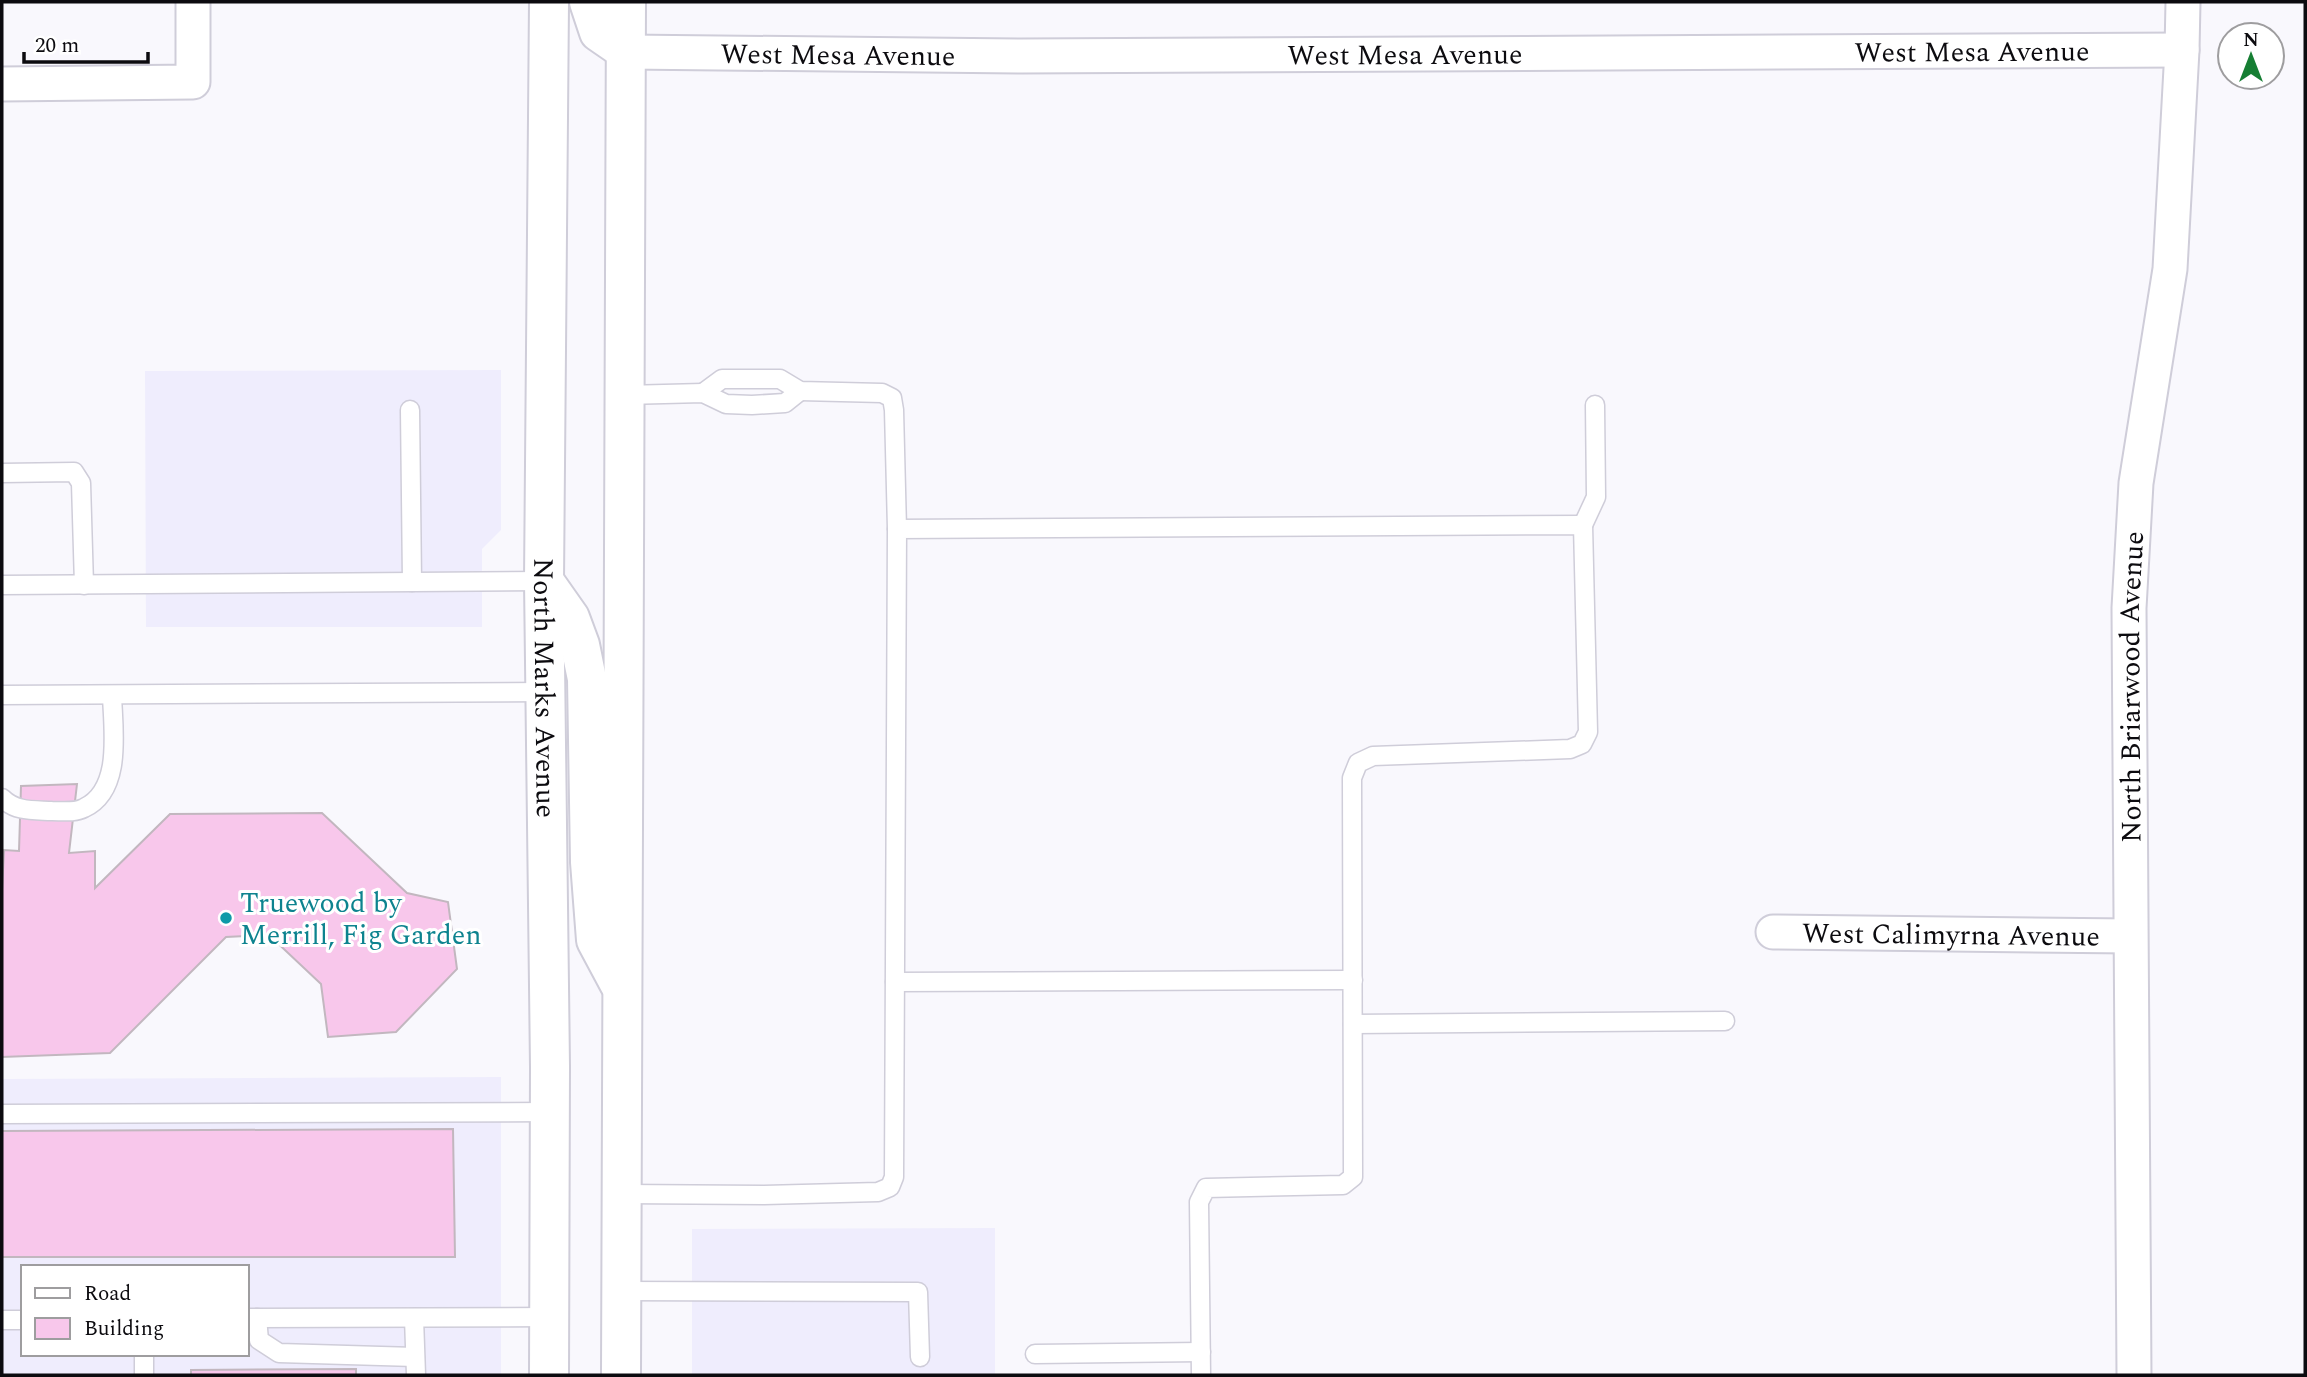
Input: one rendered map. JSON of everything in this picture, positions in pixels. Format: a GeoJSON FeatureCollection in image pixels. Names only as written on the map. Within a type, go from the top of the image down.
{"type":"FeatureCollection","features":[{"type":"Feature","properties":{"kind":"main road","name":"North Marks Avenue"},"geometry":{"type":"LineString","coordinates":[[549,2],[544,581],[550,1112],[549,1375]]}},
{"type":"Feature","properties":{"kind":"main road"},"geometry":{"type":"LineString","coordinates":[[589,2],[600,32],[628,52]]}},
{"type":"Feature","properties":{"kind":"main road"},"geometry":{"type":"LineString","coordinates":[[621,1375],[628,52],[626,2]]}},
{"type":"Feature","properties":{"kind":"main road"},"geometry":{"type":"LineString","coordinates":[[544,581],[570,618],[585,668],[590,862],[596,940],[622,988]]}},
{"type":"Feature","properties":{"kind":"street"},"geometry":{"type":"LineString","coordinates":[[2,84],[193,82],[192,2]]}},
{"type":"Feature","properties":{"kind":"street","name":"North Briarwood Avenue"},"geometry":{"type":"LineString","coordinates":[[2134,1375],[2129,608],[2136,483],[2170,269],[2183,2]]}},
{"type":"Feature","properties":{"kind":"street","name":"West Mesa Avenue"},"geometry":{"type":"LineString","coordinates":[[628,52],[1034,56],[2182,50]]}},
{"type":"Feature","properties":{"kind":"street","name":"West Calimyrna Avenue"},"geometry":{"type":"LineString","coordinates":[[1773,932],[2130,936]]}},
{"type":"Feature","properties":{"kind":"lane"},"geometry":{"type":"LineString","coordinates":[[622,1194],[764,1195],[878,1192],[890,1187],[894,1177],[897,529],[892,398],[882,393],[800,391],[780,379],[722,379],[703,393]]}},
{"type":"Feature","properties":{"kind":"lane"},"geometry":{"type":"LineString","coordinates":[[625,395],[703,393],[726,404],[752,405],[785,402],[800,391]]}},
{"type":"Feature","properties":{"kind":"lane"},"geometry":{"type":"LineString","coordinates":[[1201,1375],[1199,1202],[1206,1188],[1343,1185],[1353,1177],[1352,778],[1358,763],[1373,755],[1570,749],[1582,744],[1588,732],[1583,524],[1596,497],[1595,405]]}},
{"type":"Feature","properties":{"kind":"lane"},"geometry":{"type":"LineString","coordinates":[[410,410],[412,582]]}},
{"type":"Feature","properties":{"kind":"lane"},"geometry":{"type":"LineString","coordinates":[[2,473],[74,472],[81,483],[84,585]]}},
{"type":"Feature","properties":{"kind":"lane"},"geometry":{"type":"LineString","coordinates":[[897,529],[1583,524]]}},
{"type":"Feature","properties":{"kind":"lane"},"geometry":{"type":"LineString","coordinates":[[2,585],[544,581]]}},
{"type":"Feature","properties":{"kind":"lane"},"geometry":{"type":"LineString","coordinates":[[2,695],[547,692]]}},
{"type":"Feature","properties":{"kind":"lane"},"geometry":{"type":"LineString","coordinates":[[2,799],[20,810],[73,811],[85,808],[101,795],[111,776],[112,695]]}},
{"type":"Feature","properties":{"kind":"lane"},"geometry":{"type":"LineString","coordinates":[[895,982],[1353,980]]}},
{"type":"Feature","properties":{"kind":"lane"},"geometry":{"type":"LineString","coordinates":[[1353,1024],[1725,1021]]}},
{"type":"Feature","properties":{"kind":"lane"},"geometry":{"type":"LineString","coordinates":[[2,1114],[550,1112]]}},
{"type":"Feature","properties":{"kind":"lane"},"geometry":{"type":"LineString","coordinates":[[621,1291],[918,1292],[920,1357]]}},
{"type":"Feature","properties":{"kind":"lane"},"geometry":{"type":"LineString","coordinates":[[415,1357],[279,1353],[260,1339],[252,1318],[550,1317]]}},
{"type":"Feature","properties":{"kind":"lane"},"geometry":{"type":"LineString","coordinates":[[414,1318],[416,1375]]}},
{"type":"Feature","properties":{"kind":"lane"},"geometry":{"type":"LineString","coordinates":[[2,1320],[21,1320]]}},
{"type":"Feature","properties":{"kind":"lane"},"geometry":{"type":"LineString","coordinates":[[1035,1354],[1201,1352]]}},
{"type":"Feature","properties":{"kind":"lane"},"geometry":{"type":"LineString","coordinates":[[144,1356],[144,1375]]}},
{"type":"Feature","properties":{"kind":"shaded area"},"geometry":{"type":"Polygon","coordinates":[[[501,370],[501,530],[482,549],[482,627],[146,627],[145,371],[501,370]]]}},
{"type":"Feature","properties":{"kind":"shaded area"},"geometry":{"type":"Polygon","coordinates":[[[501,1077],[501,1375],[2,1375],[2,1079],[501,1077]]]}},
{"type":"Feature","properties":{"kind":"shaded area"},"geometry":{"type":"Polygon","coordinates":[[[995,1228],[995,1375],[692,1375],[692,1229],[995,1228]]]}},
{"type":"Feature","properties":{"kind":"building","name":"Truewood by Merrill, Fig Garden"},"geometry":{"type":"Polygon","coordinates":[[[77,784],[69,853],[95,851],[95,888],[170,814],[322,813],[407,893],[448,902],[457,969],[396,1032],[328,1037],[321,984],[269,935],[226,937],[110,1053],[2,1057],[4,850],[19,851],[21,786],[77,784]]]}},
{"type":"Feature","properties":{"kind":"building"},"geometry":{"type":"Polygon","coordinates":[[[453,1129],[455,1257],[2,1257],[2,1131],[453,1129]]]}},
{"type":"Feature","properties":{"kind":"building"},"geometry":{"type":"Polygon","coordinates":[[[356,1369],[356,1375],[191,1375],[191,1370],[356,1369]]]}},
{"type":"Feature","properties":{"kind":"place","name":"Truewood by Merrill, Fig Garden"},"geometry":{"type":"Point","coordinates":[226,918]}}]}
